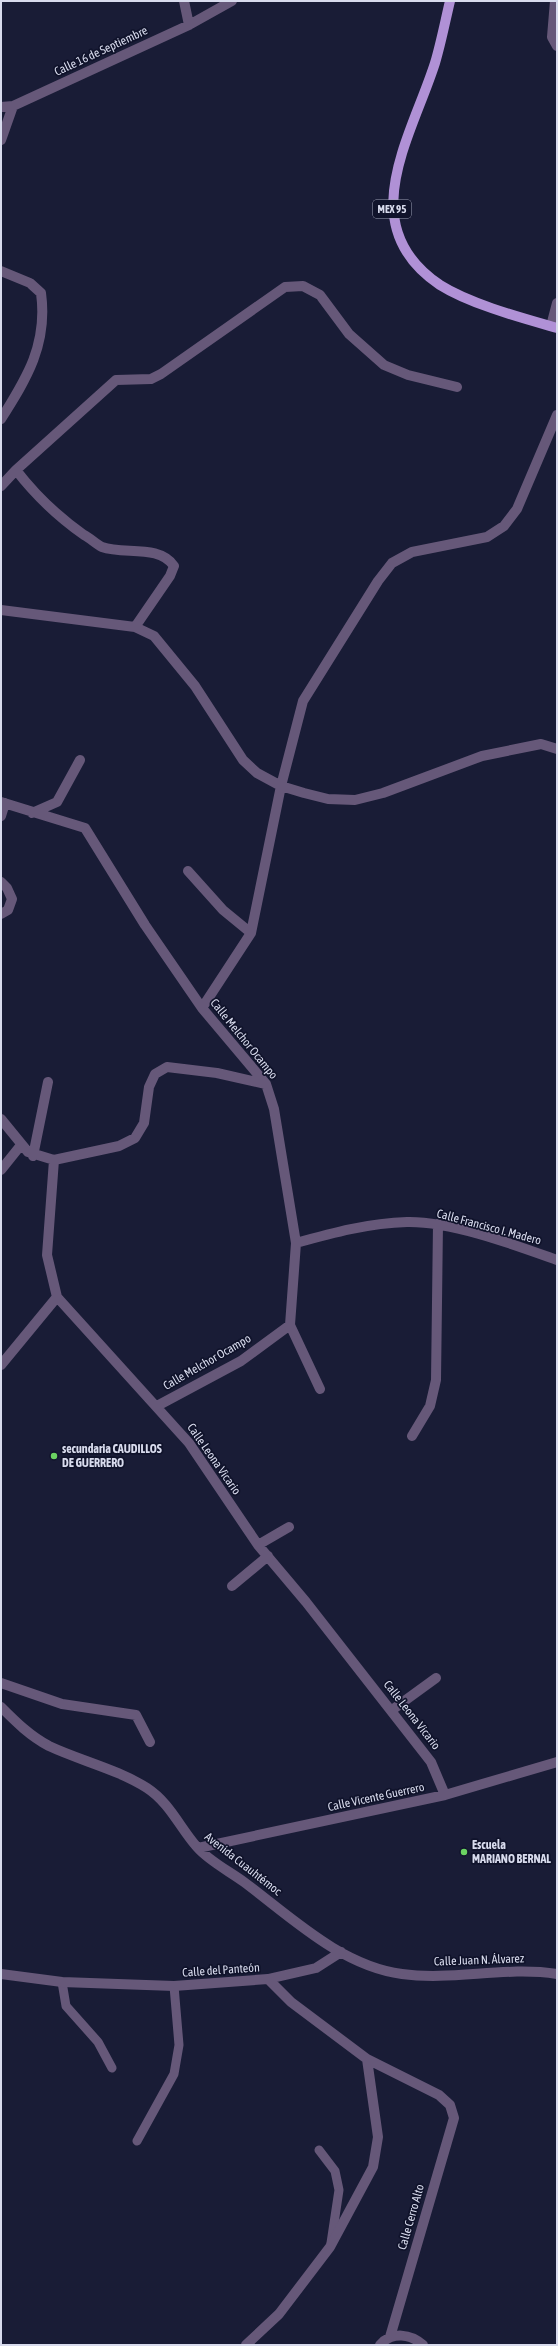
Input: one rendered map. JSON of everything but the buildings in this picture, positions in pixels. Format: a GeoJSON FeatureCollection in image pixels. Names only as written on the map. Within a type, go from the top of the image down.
{"type":"FeatureCollection","features":[{"type":"Feature","properties":{"kind":"main road","name":"MEX 95"},"geometry":{"type":"LineString","coordinates":[[450,1],[435,63],[400,154],[393,183],[392,212],[399,238],[418,267],[441,285],[475,301],[554,327]]}},
{"type":"Feature","properties":{"kind":"street"},"geometry":{"type":"LineString","coordinates":[[184,1],[189,25]]}},
{"type":"Feature","properties":{"kind":"street","name":"Calle 16 de Septiembre"},"geometry":{"type":"LineString","coordinates":[[1,107],[13,106],[189,25],[232,1]]}},
{"type":"Feature","properties":{"kind":"street"},"geometry":{"type":"LineString","coordinates":[[555,1],[552,37],[557,46]]}},
{"type":"Feature","properties":{"kind":"street"},"geometry":{"type":"LineString","coordinates":[[1,140],[13,106]]}},
{"type":"Feature","properties":{"kind":"street"},"geometry":{"type":"LineString","coordinates":[[1,271],[30,283],[41,293],[43,308],[41,332],[35,357],[27,377],[1,419]]}},
{"type":"Feature","properties":{"kind":"street"},"geometry":{"type":"LineString","coordinates":[[1,486],[16,470],[116,380],[151,379],[161,374],[285,288],[303,286],[320,295],[349,334],[384,365],[408,375],[457,387]]}},
{"type":"Feature","properties":{"kind":"street"},"geometry":{"type":"LineString","coordinates":[[554,327],[557,303]]}},
{"type":"Feature","properties":{"kind":"street"},"geometry":{"type":"LineString","coordinates":[[202,1008],[251,933],[281,786],[303,702],[378,581],[392,563],[412,552],[488,536],[504,526],[517,509],[557,415]]}},
{"type":"Feature","properties":{"kind":"street"},"geometry":{"type":"LineString","coordinates":[[16,470],[36,496],[70,525],[102,547],[156,554],[169,559],[174,566],[170,576],[135,627]]}},
{"type":"Feature","properties":{"kind":"street"},"geometry":{"type":"LineString","coordinates":[[1,610],[135,627],[154,636],[196,686],[243,760],[257,773],[281,786],[328,799],[354,800],[383,793],[482,756],[541,744],[557,749]]}},
{"type":"Feature","properties":{"kind":"street"},"geometry":{"type":"LineString","coordinates":[[32,813],[57,802],[80,760]]}},
{"type":"Feature","properties":{"kind":"street"},"geometry":{"type":"LineString","coordinates":[[1,816],[3,803]]}},
{"type":"Feature","properties":{"kind":"street","name":"Calle Melchor Ocampo"},"geometry":{"type":"LineString","coordinates":[[3,803],[85,828],[145,925],[202,1008],[266,1084],[274,1108],[296,1243],[290,1325],[241,1361],[157,1406]]}},
{"type":"Feature","properties":{"kind":"street"},"geometry":{"type":"LineString","coordinates":[[188,871],[224,910],[251,933]]}},
{"type":"Feature","properties":{"kind":"street"},"geometry":{"type":"LineString","coordinates":[[1,882],[7,888],[12,899],[8,910],[1,914]]}},
{"type":"Feature","properties":{"kind":"street"},"geometry":{"type":"LineString","coordinates":[[1,1119],[21,1145],[33,1156],[54,1160],[119,1146],[135,1138],[144,1123],[149,1087],[155,1074],[167,1067],[217,1073],[266,1084]]}},
{"type":"Feature","properties":{"kind":"street"},"geometry":{"type":"LineString","coordinates":[[33,1156],[48,1082]]}},
{"type":"Feature","properties":{"kind":"street"},"geometry":{"type":"LineString","coordinates":[[1,1170],[21,1145]]}},
{"type":"Feature","properties":{"kind":"street","name":"Calle Leona Vicario"},"geometry":{"type":"LineString","coordinates":[[54,1160],[47,1254],[57,1297],[189,1443],[258,1545],[392,1710],[431,1762],[445,1795]]}},
{"type":"Feature","properties":{"kind":"street","name":"Calle Francisco I. Madero"},"geometry":{"type":"LineString","coordinates":[[296,1243],[365,1226],[407,1222],[438,1224],[557,1260]]}},
{"type":"Feature","properties":{"kind":"street"},"geometry":{"type":"LineString","coordinates":[[412,1436],[430,1406],[436,1380],[438,1224]]}},
{"type":"Feature","properties":{"kind":"street"},"geometry":{"type":"LineString","coordinates":[[1,1365],[57,1297]]}},
{"type":"Feature","properties":{"kind":"street"},"geometry":{"type":"LineString","coordinates":[[290,1325],[320,1389]]}},
{"type":"Feature","properties":{"kind":"street"},"geometry":{"type":"LineString","coordinates":[[258,1545],[289,1526]]}},
{"type":"Feature","properties":{"kind":"street"},"geometry":{"type":"LineString","coordinates":[[232,1586],[268,1556]]}},
{"type":"Feature","properties":{"kind":"street"},"geometry":{"type":"LineString","coordinates":[[392,1710],[436,1678]]}},
{"type":"Feature","properties":{"kind":"street"},"geometry":{"type":"LineString","coordinates":[[1,1683],[62,1704],[136,1715],[150,1742]]}},
{"type":"Feature","properties":{"kind":"street","name":"Avenida Cuauhtémoc"},"geometry":{"type":"LineString","coordinates":[[1,1708],[31,1735],[49,1746],[114,1771],[148,1789],[173,1813],[198,1848],[341,1952],[369,1966],[402,1974]]}},
{"type":"Feature","properties":{"kind":"street","name":"Calle Vicente Guerrero"},"geometry":{"type":"LineString","coordinates":[[198,1848],[445,1795],[557,1762]]}},
{"type":"Feature","properties":{"kind":"street"},"geometry":{"type":"LineString","coordinates":[[268,1979],[316,1968],[341,1952]]}},
{"type":"Feature","properties":{"kind":"street","name":"Calle Juan N. Álvarez"},"geometry":{"type":"LineString","coordinates":[[402,1974],[434,1976],[515,1970],[557,1974]]}},
{"type":"Feature","properties":{"kind":"street","name":"Calle del Panteón"},"geometry":{"type":"LineString","coordinates":[[1,1974],[62,1982],[174,1986],[268,1979],[291,2002],[367,2059],[425,2087],[450,2105]]}},
{"type":"Feature","properties":{"kind":"street"},"geometry":{"type":"LineString","coordinates":[[246,2345],[279,2314],[330,2247],[373,2167],[378,2137],[367,2059]]}},
{"type":"Feature","properties":{"kind":"street","name":"Calle Cerro Alto"},"geometry":{"type":"LineString","coordinates":[[390,2337],[454,2118],[450,2105]]}},
{"type":"Feature","properties":{"kind":"street"},"geometry":{"type":"LineString","coordinates":[[380,2345],[390,2337],[409,2336],[423,2345]]}},
{"type":"Feature","properties":{"kind":"lane"},"geometry":{"type":"LineString","coordinates":[[62,1982],[66,2006],[98,2042],[112,2068]]}},
{"type":"Feature","properties":{"kind":"lane"},"geometry":{"type":"LineString","coordinates":[[137,2141],[174,2074],[179,2045],[174,1986]]}},
{"type":"Feature","properties":{"kind":"lane"},"geometry":{"type":"LineString","coordinates":[[320,2150],[335,2171],[339,2190],[330,2247]]}},
{"type":"Feature","properties":{"kind":"place","name":"secundaria CAUDILLOS DE GUERRERO"},"geometry":{"type":"Point","coordinates":[54,1456]}},
{"type":"Feature","properties":{"kind":"place","name":"Escuela MARIANO BERNAL"},"geometry":{"type":"Point","coordinates":[464,1852]}}]}
